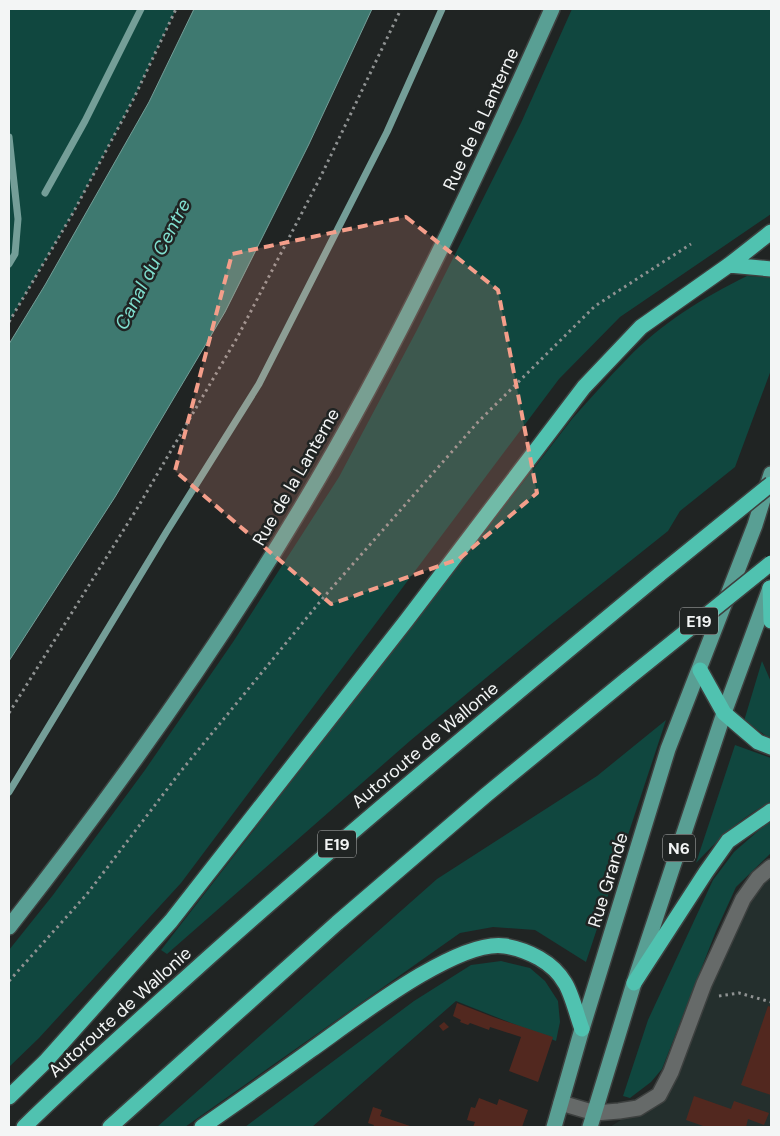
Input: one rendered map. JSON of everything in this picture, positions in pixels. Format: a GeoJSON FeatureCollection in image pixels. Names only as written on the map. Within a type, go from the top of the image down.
{"type":"FeatureCollection","features":[{"type":"Feature","properties":{"kind":"highway"},"geometry":{"type":"LineString","coordinates":[[9,1097],[44,1062],[171,921],[406,621],[584,387],[641,327],[771,232]]}},
{"type":"Feature","properties":{"kind":"highway"},"geometry":{"type":"LineString","coordinates":[[729,264],[771,269]]}},
{"type":"Feature","properties":{"kind":"highway","name":"Autoroute de Wallonie"},"geometry":{"type":"LineString","coordinates":[[24,1127],[86,1067],[302,874],[458,740],[771,484]]}},
{"type":"Feature","properties":{"kind":"highway","name":"E19"},"geometry":{"type":"LineString","coordinates":[[110,1127],[337,923],[486,795],[771,563]]}},
{"type":"Feature","properties":{"kind":"highway"},"geometry":{"type":"LineString","coordinates":[[770,586],[771,621]]}},
{"type":"Feature","properties":{"kind":"highway"},"geometry":{"type":"LineString","coordinates":[[700,670],[724,713],[758,742],[771,747]]}},
{"type":"Feature","properties":{"kind":"highway"},"geometry":{"type":"LineString","coordinates":[[634,982],[728,841],[771,811]]}},
{"type":"Feature","properties":{"kind":"highway"},"geometry":{"type":"LineString","coordinates":[[202,1127],[406,983],[480,948],[504,946],[526,952],[547,962],[565,982],[582,1029]]}},
{"type":"Feature","properties":{"kind":"main road","name":"Rue de la Lanterne"},"geometry":{"type":"LineString","coordinates":[[9,927],[129,768],[228,625],[302,508],[377,374],[432,270],[552,9]]}},
{"type":"Feature","properties":{"kind":"main road","name":"N6"},"geometry":{"type":"LineString","coordinates":[[700,670],[755,525],[771,474]]}},
{"type":"Feature","properties":{"kind":"main road","name":"N6"},"geometry":{"type":"LineString","coordinates":[[593,1120],[634,982],[724,713],[770,586]]}},
{"type":"Feature","properties":{"kind":"main road","name":"Rue Grande"},"geometry":{"type":"LineString","coordinates":[[554,1127],[668,749],[700,670]]}},
{"type":"Feature","properties":{"kind":"street"},"geometry":{"type":"LineString","coordinates":[[561,1103],[593,1120],[638,1108],[659,1095],[742,899],[758,878],[771,867]]}},
{"type":"Feature","properties":{"kind":"path"},"geometry":{"type":"LineString","coordinates":[[9,322],[77,205],[134,98],[176,9]]}},
{"type":"Feature","properties":{"kind":"path"},"geometry":{"type":"LineString","coordinates":[[9,713],[138,507],[237,338],[320,178],[401,9]]}},
{"type":"Feature","properties":{"kind":"path"},"geometry":{"type":"LineString","coordinates":[[9,980],[87,894],[181,771],[323,598],[478,422],[595,306],[691,244]]}},
{"type":"Feature","properties":{"kind":"path"},"geometry":{"type":"LineString","coordinates":[[698,1000],[739,992],[771,1002]]}},
{"type":"Feature","properties":{"kind":"highlighted area"},"geometry":{"type":"Polygon","coordinates":[[[406,217],[498,290],[537,493],[459,559],[331,604],[175,471],[232,254],[406,217]]]}},
{"type":"Feature","properties":{"kind":"shaded area"},"geometry":{"type":"Polygon","coordinates":[[[9,9],[176,9],[134,98],[73,213],[9,322],[9,9]]]}},
{"type":"Feature","properties":{"kind":"shaded area"},"geometry":{"type":"Polygon","coordinates":[[[572,9],[771,9],[771,214],[620,317],[559,379],[181,883],[39,1038],[9,1067],[9,950],[53,895],[145,770],[233,642],[339,477],[417,330],[521,123],[572,9]]]}},
{"type":"Feature","properties":{"kind":"shaded area"},"geometry":{"type":"Polygon","coordinates":[[[747,276],[771,277],[771,370],[735,467],[680,511],[668,531],[550,625],[411,740],[167,954],[161,950],[572,419],[620,366],[654,334],[699,302],[747,276]]]}},
{"type":"Feature","properties":{"kind":"shaded area"},"geometry":{"type":"Polygon","coordinates":[[[762,661],[771,682],[771,739],[744,721],[762,661]]]}},
{"type":"Feature","properties":{"kind":"shaded area"},"geometry":{"type":"Polygon","coordinates":[[[666,720],[586,962],[535,930],[493,927],[460,933],[185,1127],[157,1127],[437,879],[597,776],[666,720]]]}},
{"type":"Feature","properties":{"kind":"shaded area"},"geometry":{"type":"Polygon","coordinates":[[[735,745],[771,758],[771,802],[740,821],[696,863],[735,745]]]}},
{"type":"Feature","properties":{"kind":"shaded area"},"geometry":{"type":"Polygon","coordinates":[[[771,821],[771,853],[736,887],[716,931],[662,1069],[651,1082],[630,1098],[623,1096],[648,1020],[713,880],[734,852],[771,821]]]}},
{"type":"Feature","properties":{"kind":"shaded area"},"geometry":{"type":"Polygon","coordinates":[[[771,867],[771,1127],[610,1127],[659,1095],[743,899],[771,867]]]}},
{"type":"Feature","properties":{"kind":"shaded area"},"geometry":{"type":"Polygon","coordinates":[[[501,961],[530,968],[545,981],[558,1001],[560,1022],[556,1041],[456,1001],[312,1127],[245,1127],[414,1001],[471,965],[501,961]]]}},
{"type":"Feature","properties":{"kind":"water","name":"Canal du Centre"},"geometry":{"type":"Polygon","coordinates":[[[194,9],[372,9],[309,144],[225,312],[115,497],[9,661],[9,344],[45,285],[149,102],[194,9]]]}},
{"type":"Feature","properties":{"kind":"building"},"geometry":{"type":"Polygon","coordinates":[[[457,1003],[553,1037],[538,1082],[509,1071],[521,1037],[490,1027],[489,1030],[470,1023],[468,1025],[460,1022],[461,1020],[453,1016],[457,1003]]]}},
{"type":"Feature","properties":{"kind":"building"},"geometry":{"type":"Polygon","coordinates":[[[768,1006],[771,1007],[771,1095],[741,1085],[768,1006]]]}},
{"type":"Feature","properties":{"kind":"building"},"geometry":{"type":"Polygon","coordinates":[[[444,1022],[449,1027],[443,1031],[439,1026],[444,1022]]]}},
{"type":"Feature","properties":{"kind":"building"},"geometry":{"type":"Polygon","coordinates":[[[694,1096],[731,1109],[734,1101],[769,1113],[764,1125],[748,1119],[746,1127],[706,1127],[686,1120],[694,1096]]]}},
{"type":"Feature","properties":{"kind":"building"},"geometry":{"type":"Polygon","coordinates":[[[479,1098],[497,1105],[499,1099],[528,1110],[522,1127],[473,1127],[475,1122],[467,1120],[471,1107],[475,1108],[479,1098]]]}},
{"type":"Feature","properties":{"kind":"building"},"geometry":{"type":"Polygon","coordinates":[[[373,1107],[382,1110],[380,1116],[413,1127],[373,1127],[374,1125],[368,1123],[373,1107]]]}},
{"type":"Feature","properties":{"kind":"waterway"},"geometry":{"type":"LineString","coordinates":[[45,193],[85,121],[141,9]]}},
{"type":"Feature","properties":{"kind":"waterway"},"geometry":{"type":"LineString","coordinates":[[9,792],[167,531],[259,384],[387,132],[442,9]]}},
{"type":"Feature","properties":{"kind":"waterway"},"geometry":{"type":"LineString","coordinates":[[9,137],[18,219],[15,254],[9,264]]}}]}
